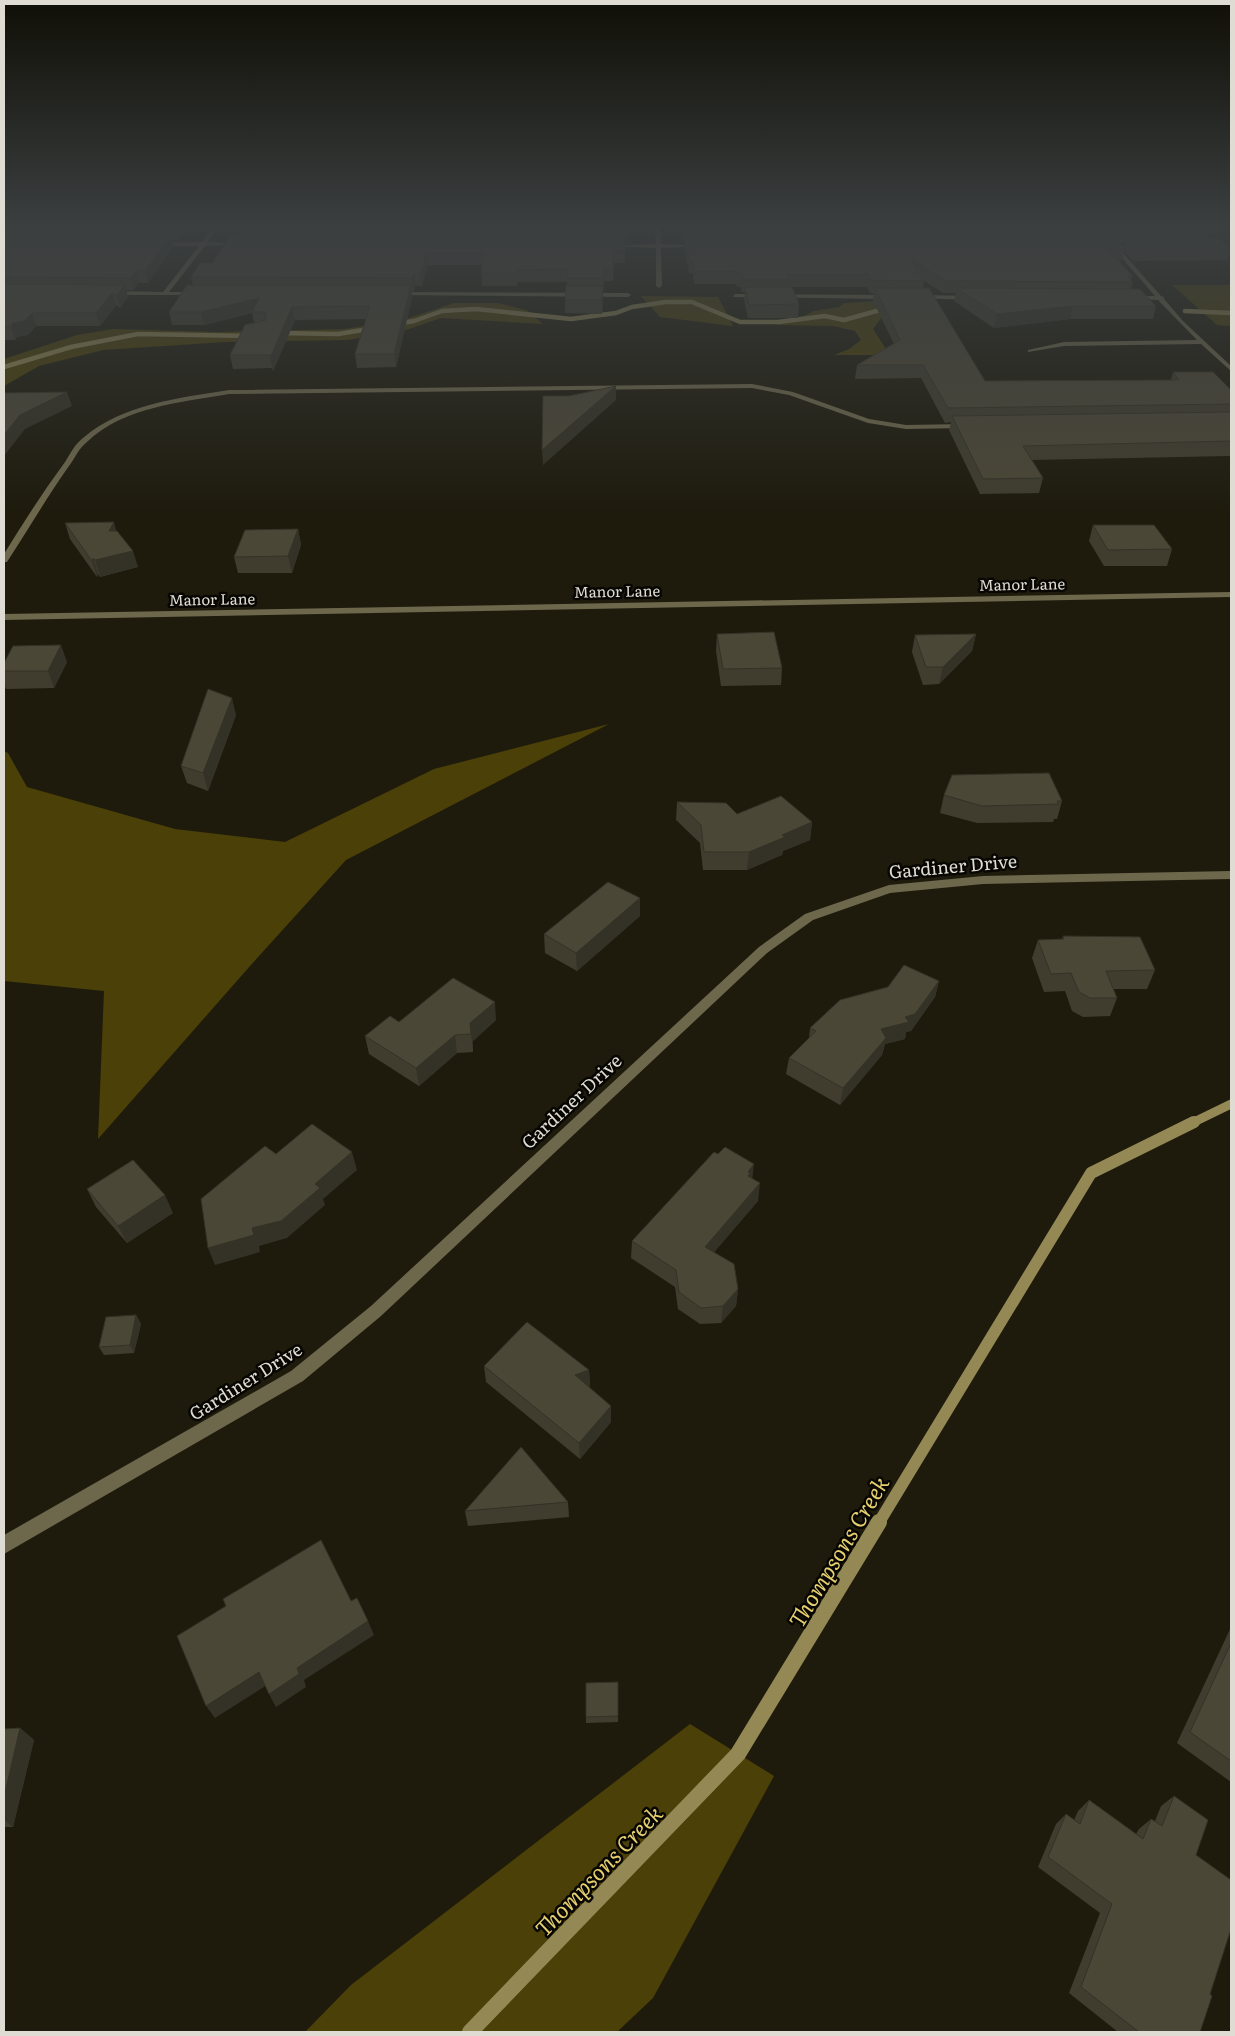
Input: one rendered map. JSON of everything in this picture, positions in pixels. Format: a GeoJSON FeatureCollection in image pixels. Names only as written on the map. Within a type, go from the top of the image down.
{"type":"FeatureCollection","features":[{"type":"Feature","properties":{"kind":"street"},"geometry":{"type":"LineString","coordinates":[[1182,323],[1231,369]]}},
{"type":"Feature","properties":{"kind":"street"},"geometry":{"type":"LineString","coordinates":[[1030,352],[1064,344],[1203,342]]}},
{"type":"Feature","properties":{"kind":"street"},"geometry":{"type":"LineString","coordinates":[[4,560],[58,476],[86,438],[114,420],[145,408],[177,400],[229,392],[752,386],[791,393],[868,421],[906,427],[975,426]]}},
{"type":"Feature","properties":{"kind":"street","name":"Manor Lane"},"geometry":{"type":"LineString","coordinates":[[4,617],[1231,594]]}},
{"type":"Feature","properties":{"kind":"street","name":"Gardiner Drive"},"geometry":{"type":"LineString","coordinates":[[4,1545],[298,1376],[376,1311],[763,950],[809,918],[889,889],[983,880],[1231,876]]}},
{"type":"Feature","properties":{"kind":"shaded area"},"geometry":{"type":"Polygon","coordinates":[[[383,323],[426,323],[409,329],[348,340],[226,342],[103,350],[39,366],[4,386],[4,359],[77,335],[113,329],[219,332],[344,329],[383,323]]]}},
{"type":"Feature","properties":{"kind":"shaded area"},"geometry":{"type":"Polygon","coordinates":[[[709,323],[731,323],[733,326],[709,323]]]}},
{"type":"Feature","properties":{"kind":"shaded area"},"geometry":{"type":"Polygon","coordinates":[[[774,323],[878,323],[873,329],[890,355],[834,355],[849,349],[861,340],[855,331],[833,326],[778,325],[774,323]]]}},
{"type":"Feature","properties":{"kind":"shaded area"},"geometry":{"type":"Polygon","coordinates":[[[1215,323],[1231,323],[1231,326],[1217,325],[1215,323]]]}},
{"type":"Feature","properties":{"kind":"shaded area"},"geometry":{"type":"Polygon","coordinates":[[[609,724],[346,860],[98,1139],[104,991],[4,981],[4,751],[8,753],[27,787],[175,829],[285,842],[434,769],[609,724]]]}},
{"type":"Feature","properties":{"kind":"shaded area"},"geometry":{"type":"Polygon","coordinates":[[[690,1724],[774,1776],[653,1998],[617,2032],[305,2032],[351,1985],[690,1724]]]}},
{"type":"Feature","properties":{"kind":"building"},"geometry":{"type":"Polygon","coordinates":[[[4,323],[13,323],[11,326],[4,327],[4,323]]]}},
{"type":"Feature","properties":{"kind":"building"},"geometry":{"type":"Polygon","coordinates":[[[253,323],[285,323],[270,358],[270,355],[230,355],[245,325],[253,323]]]}},
{"type":"Feature","properties":{"kind":"building"},"geometry":{"type":"Polygon","coordinates":[[[365,323],[402,323],[394,354],[355,354],[365,323]]]}},
{"type":"Feature","properties":{"kind":"building"},"geometry":{"type":"Polygon","coordinates":[[[892,323],[950,323],[985,381],[1179,380],[1173,372],[1213,372],[1231,390],[1231,404],[948,408],[923,365],[857,365],[900,340],[892,323]]]}},
{"type":"Feature","properties":{"kind":"building"},"geometry":{"type":"Polygon","coordinates":[[[616,386],[542,450],[543,396],[569,396],[616,386]]]}},
{"type":"Feature","properties":{"kind":"building"},"geometry":{"type":"Polygon","coordinates":[[[67,392],[20,415],[4,435],[4,393],[67,392]]]}},
{"type":"Feature","properties":{"kind":"building"},"geometry":{"type":"Polygon","coordinates":[[[1231,412],[1231,441],[1023,446],[1043,478],[983,479],[952,416],[1231,412]]]}},
{"type":"Feature","properties":{"kind":"building"},"geometry":{"type":"Polygon","coordinates":[[[114,522],[109,531],[117,531],[133,551],[95,560],[93,558],[92,561],[65,523],[114,522]]]}},
{"type":"Feature","properties":{"kind":"building"},"geometry":{"type":"Polygon","coordinates":[[[1093,525],[1154,525],[1172,549],[1108,550],[1093,525]]]}},
{"type":"Feature","properties":{"kind":"building"},"geometry":{"type":"Polygon","coordinates":[[[298,529],[288,556],[234,557],[245,530],[298,529]]]}},
{"type":"Feature","properties":{"kind":"building"},"geometry":{"type":"Polygon","coordinates":[[[774,632],[782,668],[723,669],[717,634],[774,632]]]}},
{"type":"Feature","properties":{"kind":"building"},"geometry":{"type":"Polygon","coordinates":[[[976,634],[943,667],[926,667],[915,635],[976,634]]]}},
{"type":"Feature","properties":{"kind":"building"},"geometry":{"type":"Polygon","coordinates":[[[61,645],[48,671],[4,671],[4,663],[13,646],[61,645]]]}},
{"type":"Feature","properties":{"kind":"building"},"geometry":{"type":"Polygon","coordinates":[[[208,689],[232,698],[203,773],[181,766],[208,689]]]}},
{"type":"Feature","properties":{"kind":"building"},"geometry":{"type":"Polygon","coordinates":[[[1049,773],[1062,801],[1057,801],[1059,804],[982,806],[944,795],[952,775],[1049,773]]]}},
{"type":"Feature","properties":{"kind":"building"},"geometry":{"type":"Polygon","coordinates":[[[781,796],[812,822],[782,835],[785,837],[749,852],[704,852],[701,825],[677,802],[726,803],[737,814],[781,796]]]}},
{"type":"Feature","properties":{"kind":"building"},"geometry":{"type":"Polygon","coordinates":[[[608,882],[640,898],[576,953],[544,934],[608,882]]]}},
{"type":"Feature","properties":{"kind":"building"},"geometry":{"type":"Polygon","coordinates":[[[1063,936],[1140,937],[1155,970],[1106,971],[1117,998],[1090,998],[1079,992],[1071,973],[1051,974],[1038,940],[1064,939],[1063,936]]]}},
{"type":"Feature","properties":{"kind":"building"},"geometry":{"type":"Polygon","coordinates":[[[904,965],[939,981],[915,1014],[905,1017],[909,1022],[881,1029],[886,1038],[843,1088],[789,1058],[816,1031],[810,1028],[840,1000],[888,987],[904,965]]]}},
{"type":"Feature","properties":{"kind":"building"},"geometry":{"type":"Polygon","coordinates":[[[453,978],[495,1002],[470,1023],[471,1034],[455,1035],[416,1068],[365,1036],[390,1016],[399,1022],[453,978]]]}},
{"type":"Feature","properties":{"kind":"building"},"geometry":{"type":"Polygon","coordinates":[[[312,1124],[352,1152],[315,1184],[320,1188],[281,1221],[252,1228],[254,1235],[208,1248],[201,1199],[265,1146],[276,1154],[312,1124]]]}},
{"type":"Feature","properties":{"kind":"building"},"geometry":{"type":"Polygon","coordinates":[[[725,1147],[754,1164],[748,1172],[750,1173],[748,1176],[760,1183],[705,1247],[734,1264],[738,1289],[723,1306],[701,1308],[679,1292],[676,1270],[632,1241],[714,1152],[718,1154],[725,1147]]]}},
{"type":"Feature","properties":{"kind":"building"},"geometry":{"type":"Polygon","coordinates":[[[133,1160],[165,1195],[118,1226],[87,1189],[133,1160]]]}},
{"type":"Feature","properties":{"kind":"building"},"geometry":{"type":"Polygon","coordinates":[[[136,1315],[130,1345],[99,1347],[106,1317],[136,1315]]]}},
{"type":"Feature","properties":{"kind":"building"},"geometry":{"type":"Polygon","coordinates":[[[527,1322],[589,1370],[575,1375],[611,1406],[579,1443],[484,1366],[527,1322]]]}},
{"type":"Feature","properties":{"kind":"building"},"geometry":{"type":"Polygon","coordinates":[[[521,1447],[568,1502],[465,1511],[521,1447]]]}},
{"type":"Feature","properties":{"kind":"building"},"geometry":{"type":"Polygon","coordinates":[[[321,1540],[351,1601],[357,1598],[368,1621],[297,1668],[299,1674],[269,1694],[259,1672],[206,1706],[177,1636],[226,1606],[223,1599],[321,1540]]]}},
{"type":"Feature","properties":{"kind":"building"},"geometry":{"type":"Polygon","coordinates":[[[1231,1643],[1231,1761],[1190,1732],[1231,1643]]]}},
{"type":"Feature","properties":{"kind":"building"},"geometry":{"type":"Polygon","coordinates":[[[618,1682],[618,1716],[586,1717],[586,1683],[618,1682]]]}},
{"type":"Feature","properties":{"kind":"building"},"geometry":{"type":"Polygon","coordinates":[[[20,1728],[4,1797],[4,1729],[20,1728]]]}},
{"type":"Feature","properties":{"kind":"building"},"geometry":{"type":"Polygon","coordinates":[[[1174,1796],[1208,1820],[1196,1855],[1231,1880],[1231,1929],[1200,2032],[1139,2032],[1081,1987],[1112,1904],[1048,1857],[1066,1814],[1080,1824],[1089,1800],[1143,1839],[1151,1819],[1162,1826],[1174,1796]]]}},
{"type":"Feature","properties":{"kind":"waterway"},"geometry":{"type":"LineString","coordinates":[[394,324],[401,323]]}},
{"type":"Feature","properties":{"kind":"waterway"},"geometry":{"type":"LineString","coordinates":[[277,333],[338,334],[375,328]]}},
{"type":"Feature","properties":{"kind":"waterway"},"geometry":{"type":"LineString","coordinates":[[4,367],[71,347],[138,334],[253,336]]}},
{"type":"Feature","properties":{"kind":"waterway","name":"Thompsons Creek"},"geometry":{"type":"LineString","coordinates":[[1192,1123],[1231,1104]]}},
{"type":"Feature","properties":{"kind":"waterway","name":"Thompsons Creek"},"geometry":{"type":"LineString","coordinates":[[878,1524],[1091,1173],[1194,1122]]}},
{"type":"Feature","properties":{"kind":"waterway","name":"Thompsons Creek"},"geometry":{"type":"LineString","coordinates":[[470,2032],[738,1754],[879,1522]]}}]}
